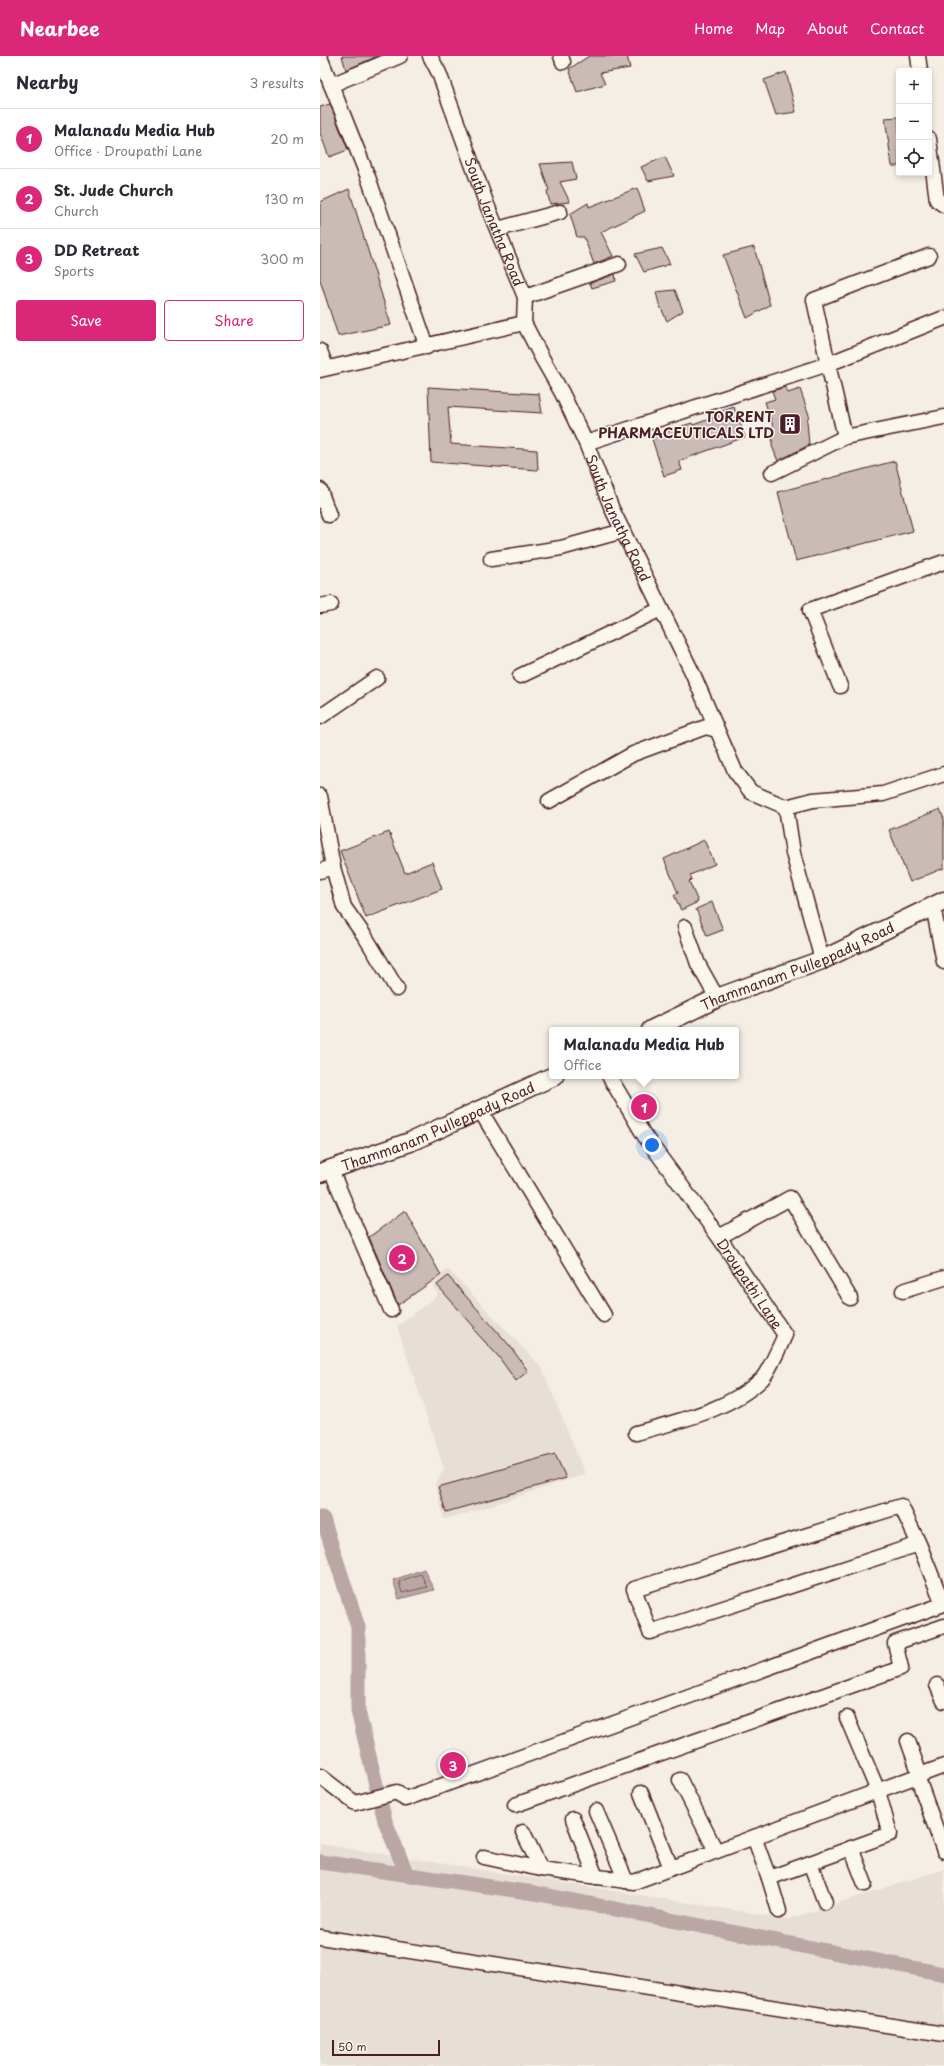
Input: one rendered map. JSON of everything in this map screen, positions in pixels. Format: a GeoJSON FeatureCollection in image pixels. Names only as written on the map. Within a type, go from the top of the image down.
{"type":"FeatureCollection","features":[{"type":"Feature","properties":{"kind":"main road","name":"Thammanam Pulleppady Road"},"geometry":{"type":"LineString","coordinates":[[657,1027],[717,998],[822,960],[939,903]]}},
{"type":"Feature","properties":{"kind":"main road","name":"Thammanam Pulleppady Road"},"geometry":{"type":"LineString","coordinates":[[326,1172],[410,1142],[549,1078]]}},
{"type":"Feature","properties":{"kind":"street"},"geometry":{"type":"LineString","coordinates":[[331,85],[400,56]]}},
{"type":"Feature","properties":{"kind":"street","name":"South Janatha Road"},"geometry":{"type":"LineString","coordinates":[[430,56],[439,73],[525,297],[524,323],[562,393],[586,444],[623,531],[694,674],[735,771],[751,792],[786,807]]}},
{"type":"Feature","properties":{"kind":"street"},"geometry":{"type":"LineString","coordinates":[[918,56],[920,68]]}},
{"type":"Feature","properties":{"kind":"street"},"geometry":{"type":"LineString","coordinates":[[320,57],[368,177],[427,347]]}},
{"type":"Feature","properties":{"kind":"street"},"geometry":{"type":"LineString","coordinates":[[929,140],[937,200],[944,205]]}},
{"type":"Feature","properties":{"kind":"street"},"geometry":{"type":"LineString","coordinates":[[498,229],[560,212]]}},
{"type":"Feature","properties":{"kind":"street"},"geometry":{"type":"LineString","coordinates":[[845,437],[814,300],[929,256]]}},
{"type":"Feature","properties":{"kind":"street"},"geometry":{"type":"LineString","coordinates":[[525,297],[619,264]]}},
{"type":"Feature","properties":{"kind":"street"},"geometry":{"type":"LineString","coordinates":[[586,444],[828,364],[944,318]]}},
{"type":"Feature","properties":{"kind":"street"},"geometry":{"type":"LineString","coordinates":[[320,351],[323,368],[427,347],[524,323]]}},
{"type":"Feature","properties":{"kind":"street"},"geometry":{"type":"LineString","coordinates":[[772,473],[845,437],[944,417]]}},
{"type":"Feature","properties":{"kind":"street"},"geometry":{"type":"LineString","coordinates":[[320,490],[329,515]]}},
{"type":"Feature","properties":{"kind":"street"},"geometry":{"type":"LineString","coordinates":[[491,559],[561,548],[623,531]]}},
{"type":"Feature","properties":{"kind":"street"},"geometry":{"type":"LineString","coordinates":[[840,686],[810,610],[944,562]]}},
{"type":"Feature","properties":{"kind":"street"},"geometry":{"type":"LineString","coordinates":[[520,676],[661,608]]}},
{"type":"Feature","properties":{"kind":"street"},"geometry":{"type":"LineString","coordinates":[[320,717],[377,678]]}},
{"type":"Feature","properties":{"kind":"street"},"geometry":{"type":"LineString","coordinates":[[549,801],[633,754],[706,726],[717,730]]}},
{"type":"Feature","properties":{"kind":"street"},"geometry":{"type":"LineString","coordinates":[[822,960],[793,853],[786,807],[813,800],[884,794],[944,774]]}},
{"type":"Feature","properties":{"kind":"street"},"geometry":{"type":"LineString","coordinates":[[320,796],[326,869],[344,907],[366,938],[397,989]]}},
{"type":"Feature","properties":{"kind":"street"},"geometry":{"type":"LineString","coordinates":[[939,903],[944,962]]}},
{"type":"Feature","properties":{"kind":"street"},"geometry":{"type":"LineString","coordinates":[[685,927],[698,964],[717,998]]}},
{"type":"Feature","properties":{"kind":"street","name":"Droupathi Lane"},"geometry":{"type":"LineString","coordinates":[[611,1079],[644,1135],[719,1237],[785,1335],[763,1378],[738,1395],[712,1410],[636,1433]]}},
{"type":"Feature","properties":{"kind":"street"},"geometry":{"type":"LineString","coordinates":[[480,1110],[604,1315]]}},
{"type":"Feature","properties":{"kind":"street"},"geometry":{"type":"LineString","coordinates":[[326,1172],[391,1310]]}},
{"type":"Feature","properties":{"kind":"street"},"geometry":{"type":"LineString","coordinates":[[719,1237],[790,1198],[850,1298]]}},
{"type":"Feature","properties":{"kind":"street"},"geometry":{"type":"LineString","coordinates":[[903,1291],[944,1278]]}},
{"type":"Feature","properties":{"kind":"street"},"geometry":{"type":"LineString","coordinates":[[320,1776],[355,1803],[397,1792],[405,1799],[944,1604],[919,1544],[901,1506],[634,1589],[650,1632],[919,1544]]}},
{"type":"Feature","properties":{"kind":"street"},"geometry":{"type":"LineString","coordinates":[[515,1805],[901,1668],[895,1643],[944,1626]]}},
{"type":"Feature","properties":{"kind":"street"},"geometry":{"type":"LineString","coordinates":[[937,1685],[944,1701]]}},
{"type":"Feature","properties":{"kind":"street"},"geometry":{"type":"LineString","coordinates":[[769,1878],[890,1834],[878,1791],[847,1718]]}},
{"type":"Feature","properties":{"kind":"street"},"geometry":{"type":"LineString","coordinates":[[908,1741],[918,1776],[944,1851]]}},
{"type":"Feature","properties":{"kind":"street"},"geometry":{"type":"LineString","coordinates":[[484,1857],[541,1869],[634,1882],[944,1766]]}},
{"type":"Feature","properties":{"kind":"street"},"geometry":{"type":"LineString","coordinates":[[680,1780],[716,1851]]}},
{"type":"Feature","properties":{"kind":"street"},"geometry":{"type":"LineString","coordinates":[[641,1793],[671,1868]]}},
{"type":"Feature","properties":{"kind":"street"},"geometry":{"type":"LineString","coordinates":[[596,1811],[626,1881]]}},
{"type":"Feature","properties":{"kind":"street"},"geometry":{"type":"LineString","coordinates":[[573,1819],[596,1877]]}},
{"type":"Feature","properties":{"kind":"street"},"geometry":{"type":"LineString","coordinates":[[524,1832],[541,1869]]}},
{"type":"Feature","properties":{"kind":"street"},"geometry":{"type":"LineString","coordinates":[[754,1837],[779,1911]]}},
{"type":"Feature","properties":{"kind":"street"},"geometry":{"type":"LineString","coordinates":[[851,1848],[865,1884]]}},
{"type":"Feature","properties":{"kind":"street"},"geometry":{"type":"LineString","coordinates":[[810,1863],[825,1902]]}},
{"type":"Feature","properties":{"kind":"street"},"geometry":{"type":"LineString","coordinates":[[320,1937],[944,2034]]}},
{"type":"Feature","properties":{"kind":"shaded area"},"geometry":{"type":"Polygon","coordinates":[[[448,1269],[542,1368],[585,1474],[469,1513],[444,1519],[435,1484],[444,1469],[397,1326],[438,1295],[433,1287],[435,1281],[448,1269]]]}},
{"type":"Feature","properties":{"kind":"shaded area"},"geometry":{"type":"Polygon","coordinates":[[[320,1844],[789,1919],[944,1869],[944,2066],[320,2066],[320,1844]]]}},
{"type":"Feature","properties":{"kind":"water"},"geometry":{"type":"Polygon","coordinates":[[[424,1569],[434,1590],[399,1599],[393,1580],[424,1569]]]}},
{"type":"Feature","properties":{"kind":"building"},"geometry":{"type":"Polygon","coordinates":[[[342,56],[378,56],[346,70],[342,56]]]}},
{"type":"Feature","properties":{"kind":"building"},"geometry":{"type":"Polygon","coordinates":[[[589,56],[627,56],[630,68],[600,73],[605,84],[577,92],[569,69],[589,56]]]}},
{"type":"Feature","properties":{"kind":"building"},"geometry":{"type":"Polygon","coordinates":[[[786,72],[796,112],[776,115],[764,80],[786,72]]]}},
{"type":"Feature","properties":{"kind":"building"},"geometry":{"type":"Polygon","coordinates":[[[330,104],[348,150],[329,157],[320,133],[320,107],[330,104]]]}},
{"type":"Feature","properties":{"kind":"building"},"geometry":{"type":"Polygon","coordinates":[[[896,117],[896,166],[892,166],[885,118],[896,117]]]}},
{"type":"Feature","properties":{"kind":"building"},"geometry":{"type":"Polygon","coordinates":[[[665,157],[674,176],[648,181],[641,167],[665,157]]]}},
{"type":"Feature","properties":{"kind":"building"},"geometry":{"type":"Polygon","coordinates":[[[572,162],[576,179],[560,182],[570,202],[550,204],[547,191],[549,190],[540,164],[572,162]]]}},
{"type":"Feature","properties":{"kind":"building"},"geometry":{"type":"Polygon","coordinates":[[[637,188],[645,211],[601,232],[613,256],[594,264],[584,237],[577,237],[570,214],[588,203],[589,207],[637,188]]]}},
{"type":"Feature","properties":{"kind":"building"},"geometry":{"type":"Polygon","coordinates":[[[349,189],[391,325],[338,336],[320,280],[320,202],[349,189]]]}},
{"type":"Feature","properties":{"kind":"building"},"geometry":{"type":"Polygon","coordinates":[[[754,247],[770,305],[747,318],[723,255],[754,247]]]}},
{"type":"Feature","properties":{"kind":"building"},"geometry":{"type":"Polygon","coordinates":[[[662,248],[670,264],[644,272],[635,254],[662,248]]]}},
{"type":"Feature","properties":{"kind":"building"},"geometry":{"type":"Polygon","coordinates":[[[615,274],[616,281],[592,288],[590,283],[615,274]]]}},
{"type":"Feature","properties":{"kind":"building"},"geometry":{"type":"Polygon","coordinates":[[[675,290],[683,311],[667,321],[659,304],[656,292],[675,290]]]}},
{"type":"Feature","properties":{"kind":"building"},"geometry":{"type":"Polygon","coordinates":[[[428,387],[539,394],[542,413],[448,407],[451,444],[537,450],[538,470],[431,462],[428,387]]]}},
{"type":"Feature","properties":{"kind":"building","name":"TORRENT PHARMACEUTICALS LTD"},"geometry":{"type":"Polygon","coordinates":[[[786,387],[788,393],[800,389],[809,415],[807,421],[809,445],[778,461],[772,446],[773,426],[765,402],[775,399],[772,391],[786,387]]]}},
{"type":"Feature","properties":{"kind":"building"},"geometry":{"type":"Polygon","coordinates":[[[734,407],[745,437],[679,461],[682,470],[664,476],[651,436],[692,423],[693,425],[718,416],[717,413],[734,407]]]}},
{"type":"Feature","properties":{"kind":"building"},"geometry":{"type":"Polygon","coordinates":[[[895,461],[913,531],[796,561],[778,492],[895,461]]]}},
{"type":"Feature","properties":{"kind":"building"},"geometry":{"type":"Polygon","coordinates":[[[940,809],[944,819],[944,868],[910,882],[889,830],[940,809]]]}},
{"type":"Feature","properties":{"kind":"building"},"geometry":{"type":"Polygon","coordinates":[[[389,832],[405,873],[432,862],[442,889],[366,918],[340,851],[389,832]]]}},
{"type":"Feature","properties":{"kind":"building"},"geometry":{"type":"Polygon","coordinates":[[[704,840],[715,864],[690,875],[692,880],[689,881],[698,902],[681,910],[674,895],[678,893],[664,859],[704,840]]]}},
{"type":"Feature","properties":{"kind":"building"},"geometry":{"type":"Polygon","coordinates":[[[712,902],[723,930],[707,936],[696,909],[712,902]]]}},
{"type":"Feature","properties":{"kind":"building"},"geometry":{"type":"Polygon","coordinates":[[[405,1211],[441,1275],[398,1305],[369,1237],[405,1211]]]}},
{"type":"Feature","properties":{"kind":"building"},"geometry":{"type":"Polygon","coordinates":[[[448,1276],[510,1346],[528,1371],[516,1381],[498,1356],[473,1329],[475,1328],[437,1285],[448,1276]]]}},
{"type":"Feature","properties":{"kind":"building"},"geometry":{"type":"Polygon","coordinates":[[[555,1454],[566,1478],[446,1512],[438,1487],[555,1454]]]}},
{"type":"Feature","properties":{"kind":"waterway"},"geometry":{"type":"LineString","coordinates":[[320,1517],[323,1519],[358,1627],[358,1711],[385,1821],[407,1875]]}},
{"type":"Feature","properties":{"kind":"waterway"},"geometry":{"type":"LineString","coordinates":[[320,1862],[534,1893],[944,1974]]}},
{"type":"Feature","properties":{"kind":"place","name":"TORRENT PHARMACEUTICALS LTD"},"geometry":{"type":"Point","coordinates":[790,424]}},
{"type":"Feature","properties":{"kind":"place","name":"Malanadu Media Hub"},"geometry":{"type":"Point","coordinates":[644,1107]}},
{"type":"Feature","properties":{"kind":"place","name":"St. Jude Church"},"geometry":{"type":"Point","coordinates":[402,1258]}},
{"type":"Feature","properties":{"kind":"place","name":"DD Retreat"},"geometry":{"type":"Point","coordinates":[453,1765]}}]}
